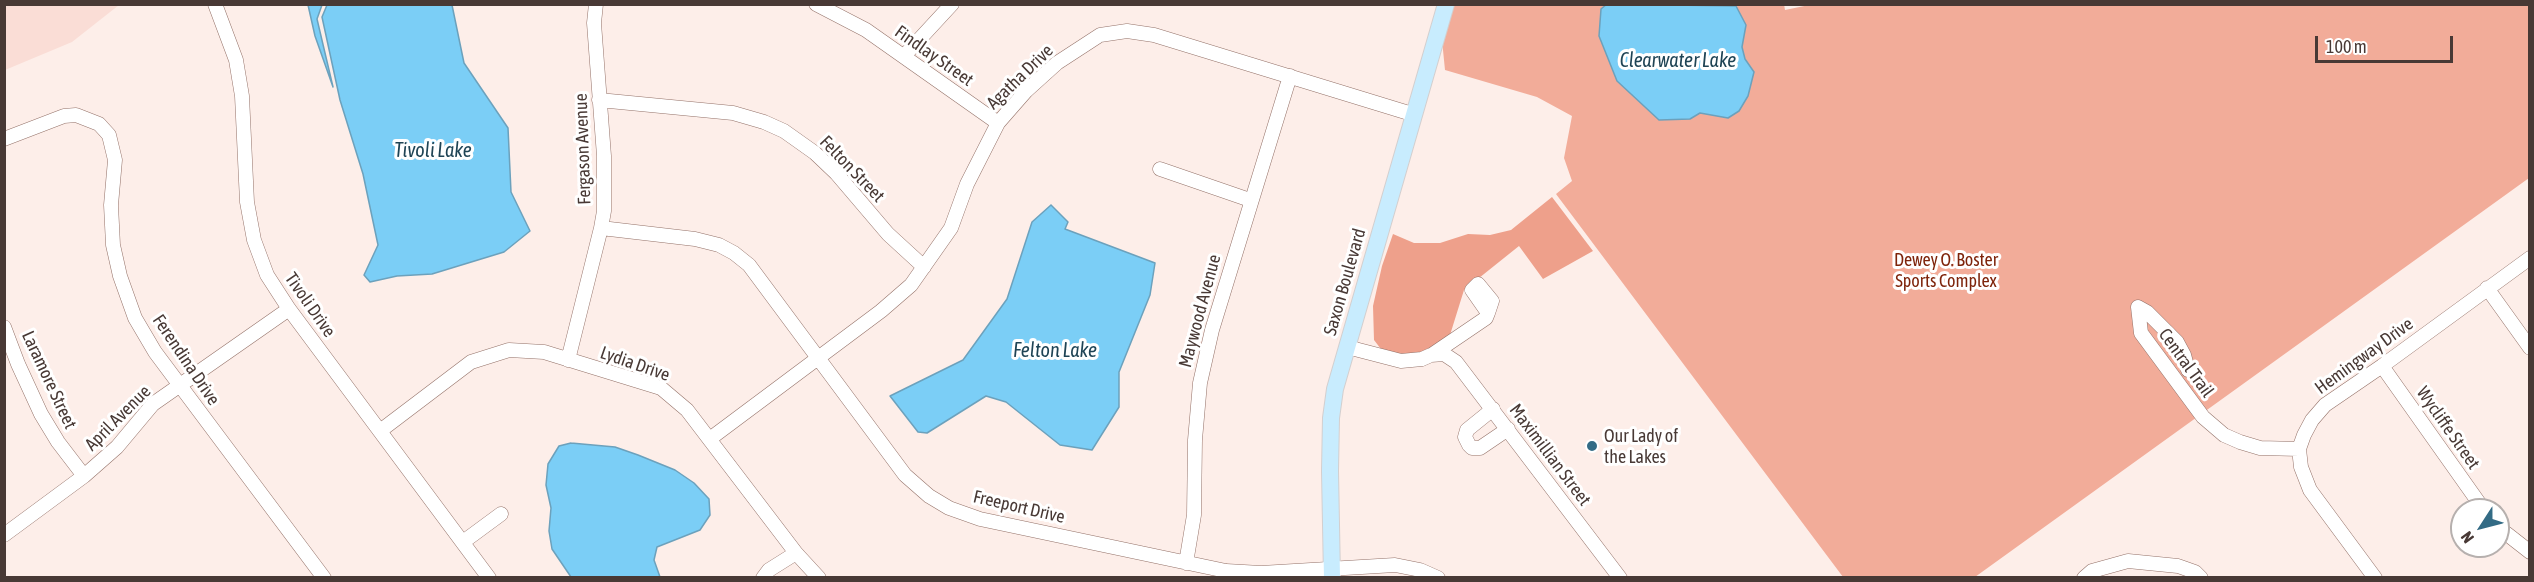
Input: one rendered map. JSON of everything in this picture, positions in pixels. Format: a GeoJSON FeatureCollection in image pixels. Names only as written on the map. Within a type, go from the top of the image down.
{"type":"FeatureCollection","features":[{"type":"Feature","properties":{"kind":"main road","name":"Saxon Boulevard"},"geometry":{"type":"LineString","coordinates":[[1332,573],[1331,418],[1335,389],[1412,114],[1446,4]]}},
{"type":"Feature","properties":{"kind":"street","name":"Tivoli Drive"},"geometry":{"type":"LineString","coordinates":[[215,4],[236,60],[242,96],[247,202],[254,240],[267,275],[289,309],[489,578]]}},
{"type":"Feature","properties":{"kind":"street","name":"Fergason Avenue"},"geometry":{"type":"LineString","coordinates":[[568,360],[601,228],[604,156],[594,23],[596,4]]}},
{"type":"Feature","properties":{"kind":"street","name":"Findlay Street"},"geometry":{"type":"LineString","coordinates":[[816,4],[866,30],[998,123]]}},
{"type":"Feature","properties":{"kind":"street"},"geometry":{"type":"LineString","coordinates":[[904,56],[952,4]]}},
{"type":"Feature","properties":{"kind":"street","name":"Agatha Drive"},"geometry":{"type":"LineString","coordinates":[[711,438],[881,311],[911,285],[951,228],[967,184],[998,123],[1026,91],[1057,63],[1100,35],[1127,31],[1154,35],[1412,114]]}},
{"type":"Feature","properties":{"kind":"street","name":"Maywood Avenue"},"geometry":{"type":"LineString","coordinates":[[1186,563],[1194,515],[1195,440],[1200,382],[1212,330],[1250,200],[1290,76]]}},
{"type":"Feature","properties":{"kind":"street","name":"Felton Street"},"geometry":{"type":"LineString","coordinates":[[599,100],[732,113],[764,122],[784,131],[815,153],[888,234],[924,267]]}},
{"type":"Feature","properties":{"kind":"street","name":"Ferendina Drive"},"geometry":{"type":"LineString","coordinates":[[4,138],[64,116],[76,115],[99,124],[109,135],[115,160],[111,205],[113,245],[120,276],[135,318],[155,352],[324,578]]}},
{"type":"Feature","properties":{"kind":"street"},"geometry":{"type":"LineString","coordinates":[[1160,169],[1250,200]]}},
{"type":"Feature","properties":{"kind":"street","name":"Freeport Drive"},"geometry":{"type":"LineString","coordinates":[[601,228],[695,239],[719,245],[734,253],[749,266],[905,475],[929,496],[949,508],[980,519],[1226,571],[1332,573],[1395,565],[1420,570],[1438,578]]}},
{"type":"Feature","properties":{"kind":"street","name":"Hemingway Drive"},"geometry":{"type":"LineString","coordinates":[[2299,449],[2312,420],[2325,405],[2529,258]]}},
{"type":"Feature","properties":{"kind":"street"},"geometry":{"type":"LineString","coordinates":[[2487,288],[2529,348]]}},
{"type":"Feature","properties":{"kind":"street","name":"Central Trail"},"geometry":{"type":"LineString","coordinates":[[2188,370],[2177,342],[2147,312],[2138,307],[2141,333],[2202,417],[2224,435],[2240,442],[2260,448],[2299,449]]}},
{"type":"Feature","properties":{"kind":"street","name":"April Avenue"},"geometry":{"type":"LineString","coordinates":[[4,536],[84,476],[117,447],[153,404],[289,309]]}},
{"type":"Feature","properties":{"kind":"street"},"geometry":{"type":"LineString","coordinates":[[1347,347],[1401,362],[1422,359],[1486,318],[1488,313]]}},
{"type":"Feature","properties":{"kind":"street","name":"Laramore Street"},"geometry":{"type":"LineString","coordinates":[[4,327],[18,364],[42,414],[58,442],[84,476]]}},
{"type":"Feature","properties":{"kind":"street","name":"Lydia Drive"},"geometry":{"type":"LineString","coordinates":[[380,430],[471,362],[494,353],[530,350],[661,388],[687,410],[711,438],[796,553],[819,578]]}},
{"type":"Feature","properties":{"kind":"street","name":"Maximillian Street"},"geometry":{"type":"LineString","coordinates":[[1432,354],[1449,357],[1456,362],[1620,578]]}},
{"type":"Feature","properties":{"kind":"street","name":"Wycliffe Street"},"geometry":{"type":"LineString","coordinates":[[2382,366],[2476,498]]}},
{"type":"Feature","properties":{"kind":"street"},"geometry":{"type":"LineString","coordinates":[[1493,409],[1467,430],[1465,437],[1469,445],[1480,448],[1508,429]]}},
{"type":"Feature","properties":{"kind":"street"},"geometry":{"type":"LineString","coordinates":[[2299,449],[2301,467],[2310,490],[2374,578]]}},
{"type":"Feature","properties":{"kind":"street"},"geometry":{"type":"LineString","coordinates":[[463,542],[501,514]]}},
{"type":"Feature","properties":{"kind":"street"},"geometry":{"type":"LineString","coordinates":[[2510,537],[2529,552]]}},
{"type":"Feature","properties":{"kind":"street"},"geometry":{"type":"LineString","coordinates":[[763,578],[769,570],[796,553]]}},
{"type":"Feature","properties":{"kind":"street"},"geometry":{"type":"LineString","coordinates":[[2084,578],[2092,572],[2128,561],[2178,566],[2195,572],[2201,578]]}},
{"type":"Feature","properties":{"kind":"shaded area"},"geometry":{"type":"Polygon","coordinates":[[[5,4],[119,5],[72,42],[5,70],[5,4]]]}},
{"type":"Feature","properties":{"kind":"shaded area"},"geometry":{"type":"Polygon","coordinates":[[[1552,197],[1593,251],[1543,279],[1519,246],[1464,290],[1450,335],[1422,353],[1412,355],[1384,353],[1374,340],[1373,306],[1382,266],[1393,234],[1414,243],[1440,243],[1468,234],[1490,235],[1511,230],[1552,197]]]}},
{"type":"Feature","properties":{"kind":"green space","name":"Dewey O. Boster Sports Complex"},"geometry":{"type":"Polygon","coordinates":[[[1452,4],[1784,4],[1785,10],[1814,4],[2529,5],[2529,178],[1975,577],[1843,577],[1556,194],[1572,181],[1564,158],[1572,116],[1537,97],[1445,70],[1442,40],[1452,4]]]}},
{"type":"Feature","properties":{"kind":"water","name":"Clearwater Lake"},"geometry":{"type":"Polygon","coordinates":[[[1607,4],[1736,6],[1746,25],[1742,47],[1745,59],[1754,72],[1748,96],[1739,111],[1728,118],[1700,113],[1690,119],[1659,120],[1617,81],[1599,36],[1601,9],[1607,4]]]}},
{"type":"Feature","properties":{"kind":"water"},"geometry":{"type":"Polygon","coordinates":[[[308,5],[322,5],[317,19],[333,87],[315,36],[308,5]]]}},
{"type":"Feature","properties":{"kind":"water","name":"Tivoli Lake"},"geometry":{"type":"Polygon","coordinates":[[[327,5],[452,5],[464,63],[508,128],[511,192],[530,231],[504,252],[432,274],[397,276],[370,282],[364,275],[378,245],[363,174],[340,100],[322,17],[327,5]]]}},
{"type":"Feature","properties":{"kind":"water","name":"Felton Lake"},"geometry":{"type":"Polygon","coordinates":[[[1051,205],[1068,222],[1065,229],[1155,263],[1150,295],[1119,372],[1119,407],[1092,450],[1060,445],[1006,402],[986,396],[927,433],[918,432],[890,396],[963,360],[1007,299],[1032,222],[1051,205]]]}},
{"type":"Feature","properties":{"kind":"water"},"geometry":{"type":"Polygon","coordinates":[[[571,443],[615,447],[675,470],[694,483],[709,499],[710,515],[700,530],[657,547],[654,560],[660,577],[571,577],[552,549],[549,531],[551,508],[546,485],[548,464],[559,446],[571,443]]]}},
{"type":"Feature","properties":{"kind":"place","name":"Our Lady of the Lakes"},"geometry":{"type":"Point","coordinates":[1592,446]}}]}
